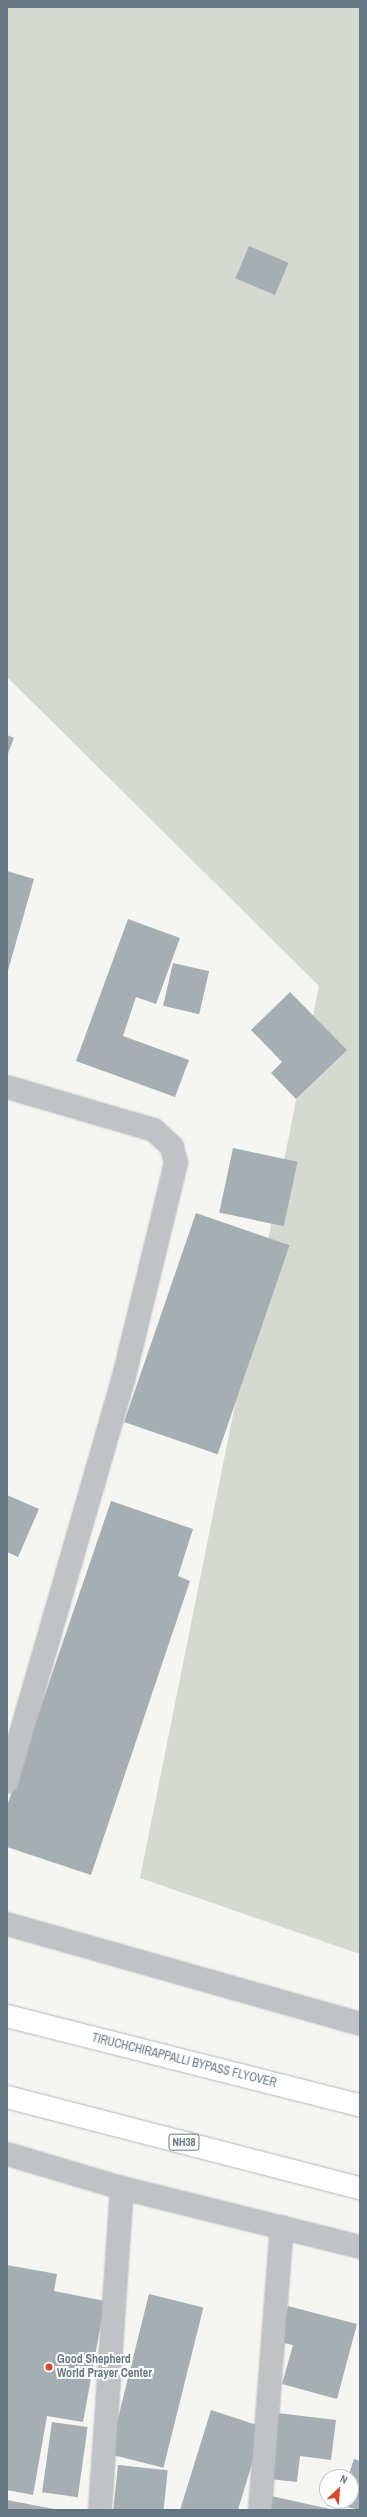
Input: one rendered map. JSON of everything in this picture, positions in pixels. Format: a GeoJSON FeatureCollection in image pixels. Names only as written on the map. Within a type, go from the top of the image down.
{"type":"FeatureCollection","features":[{"type":"Feature","properties":{"kind":"highway","name":"TIRUCHCHIRAPPALLI BYPASS FLYOVER"},"geometry":{"type":"LineString","coordinates":[[7,2016],[360,2106]]}},
{"type":"Feature","properties":{"kind":"highway","name":"NH38"},"geometry":{"type":"LineString","coordinates":[[7,2097],[360,2188]]}},
{"type":"Feature","properties":{"kind":"street"},"geometry":{"type":"LineString","coordinates":[[7,1087],[154,1130],[172,1147],[176,1163],[123,1380],[7,1782]]}},
{"type":"Feature","properties":{"kind":"street"},"geometry":{"type":"LineString","coordinates":[[7,1924],[360,2024]]}},
{"type":"Feature","properties":{"kind":"street"},"geometry":{"type":"LineString","coordinates":[[7,2154],[122,2188],[282,2226],[360,2247]]}},
{"type":"Feature","properties":{"kind":"street"},"geometry":{"type":"LineString","coordinates":[[100,2510],[122,2188]]}},
{"type":"Feature","properties":{"kind":"street"},"geometry":{"type":"LineString","coordinates":[[260,2510],[282,2226]]}},
{"type":"Feature","properties":{"kind":"shaded area"},"geometry":{"type":"Polygon","coordinates":[[[7,7],[360,7],[360,1954],[140,1878],[319,986],[7,677],[7,7]]]}},
{"type":"Feature","properties":{"kind":"building"},"geometry":{"type":"Polygon","coordinates":[[[249,246],[289,263],[275,295],[235,278],[249,246]]]}},
{"type":"Feature","properties":{"kind":"building"},"geometry":{"type":"Polygon","coordinates":[[[7,735],[14,738],[7,756],[7,735]]]}},
{"type":"Feature","properties":{"kind":"building"},"geometry":{"type":"Polygon","coordinates":[[[7,871],[34,879],[7,974],[7,871]]]}},
{"type":"Feature","properties":{"kind":"building"},"geometry":{"type":"Polygon","coordinates":[[[128,919],[180,938],[156,1004],[136,997],[123,1036],[189,1060],[175,1097],[76,1061],[128,919]]]}},
{"type":"Feature","properties":{"kind":"building"},"geometry":{"type":"Polygon","coordinates":[[[173,963],[209,971],[199,1014],[163,1006],[173,963]]]}},
{"type":"Feature","properties":{"kind":"building"},"geometry":{"type":"Polygon","coordinates":[[[290,992],[347,1050],[296,1099],[271,1073],[282,1062],[251,1030],[290,992]]]}},
{"type":"Feature","properties":{"kind":"building"},"geometry":{"type":"Polygon","coordinates":[[[233,1148],[298,1162],[284,1226],[219,1213],[233,1148]]]}},
{"type":"Feature","properties":{"kind":"building"},"geometry":{"type":"Polygon","coordinates":[[[196,1213],[290,1245],[218,1454],[124,1422],[196,1213]]]}},
{"type":"Feature","properties":{"kind":"building"},"geometry":{"type":"Polygon","coordinates":[[[7,1495],[39,1509],[18,1557],[7,1552],[7,1495]]]}},
{"type":"Feature","properties":{"kind":"building"},"geometry":{"type":"Polygon","coordinates":[[[111,1501],[193,1529],[178,1576],[190,1581],[91,1875],[7,1847],[7,1806],[111,1501]]]}},
{"type":"Feature","properties":{"kind":"building"},"geometry":{"type":"Polygon","coordinates":[[[7,2265],[57,2274],[54,2291],[105,2301],[83,2422],[47,2416],[33,2495],[7,2490],[7,2265]]]}},
{"type":"Feature","properties":{"kind":"building"},"geometry":{"type":"Polygon","coordinates":[[[149,2294],[203,2308],[163,2468],[109,2454],[149,2294]]]}},
{"type":"Feature","properties":{"kind":"building"},"geometry":{"type":"Polygon","coordinates":[[[288,2306],[357,2324],[337,2399],[282,2384],[293,2345],[279,2342],[288,2306]]]}},
{"type":"Feature","properties":{"kind":"building"},"geometry":{"type":"Polygon","coordinates":[[[211,2410],[263,2427],[238,2510],[180,2510],[211,2410]]]}},
{"type":"Feature","properties":{"kind":"building"},"geometry":{"type":"Polygon","coordinates":[[[277,2413],[336,2420],[331,2460],[300,2456],[297,2482],[269,2479],[277,2413]]]}},
{"type":"Feature","properties":{"kind":"building"},"geometry":{"type":"Polygon","coordinates":[[[52,2422],[88,2427],[78,2497],[42,2492],[52,2422]]]}},
{"type":"Feature","properties":{"kind":"building"},"geometry":{"type":"Polygon","coordinates":[[[354,2459],[360,2461],[360,2510],[356,2509],[359,2509],[359,2469],[351,2469],[354,2459]]]}},
{"type":"Feature","properties":{"kind":"building"},"geometry":{"type":"Polygon","coordinates":[[[118,2465],[168,2470],[164,2510],[113,2510],[118,2465]]]}},
{"type":"Feature","properties":{"kind":"building"},"geometry":{"type":"Polygon","coordinates":[[[271,2496],[319,2507],[319,2509],[330,2509],[330,2510],[267,2510],[271,2496]]]}},
{"type":"Feature","properties":{"kind":"building"},"geometry":{"type":"Polygon","coordinates":[[[7,2500],[54,2509],[54,2510],[7,2510],[7,2500]]]}},
{"type":"Feature","properties":{"kind":"place","name":"Good Shepherd World Prayer Center"},"geometry":{"type":"Point","coordinates":[49,2367]}}]}
